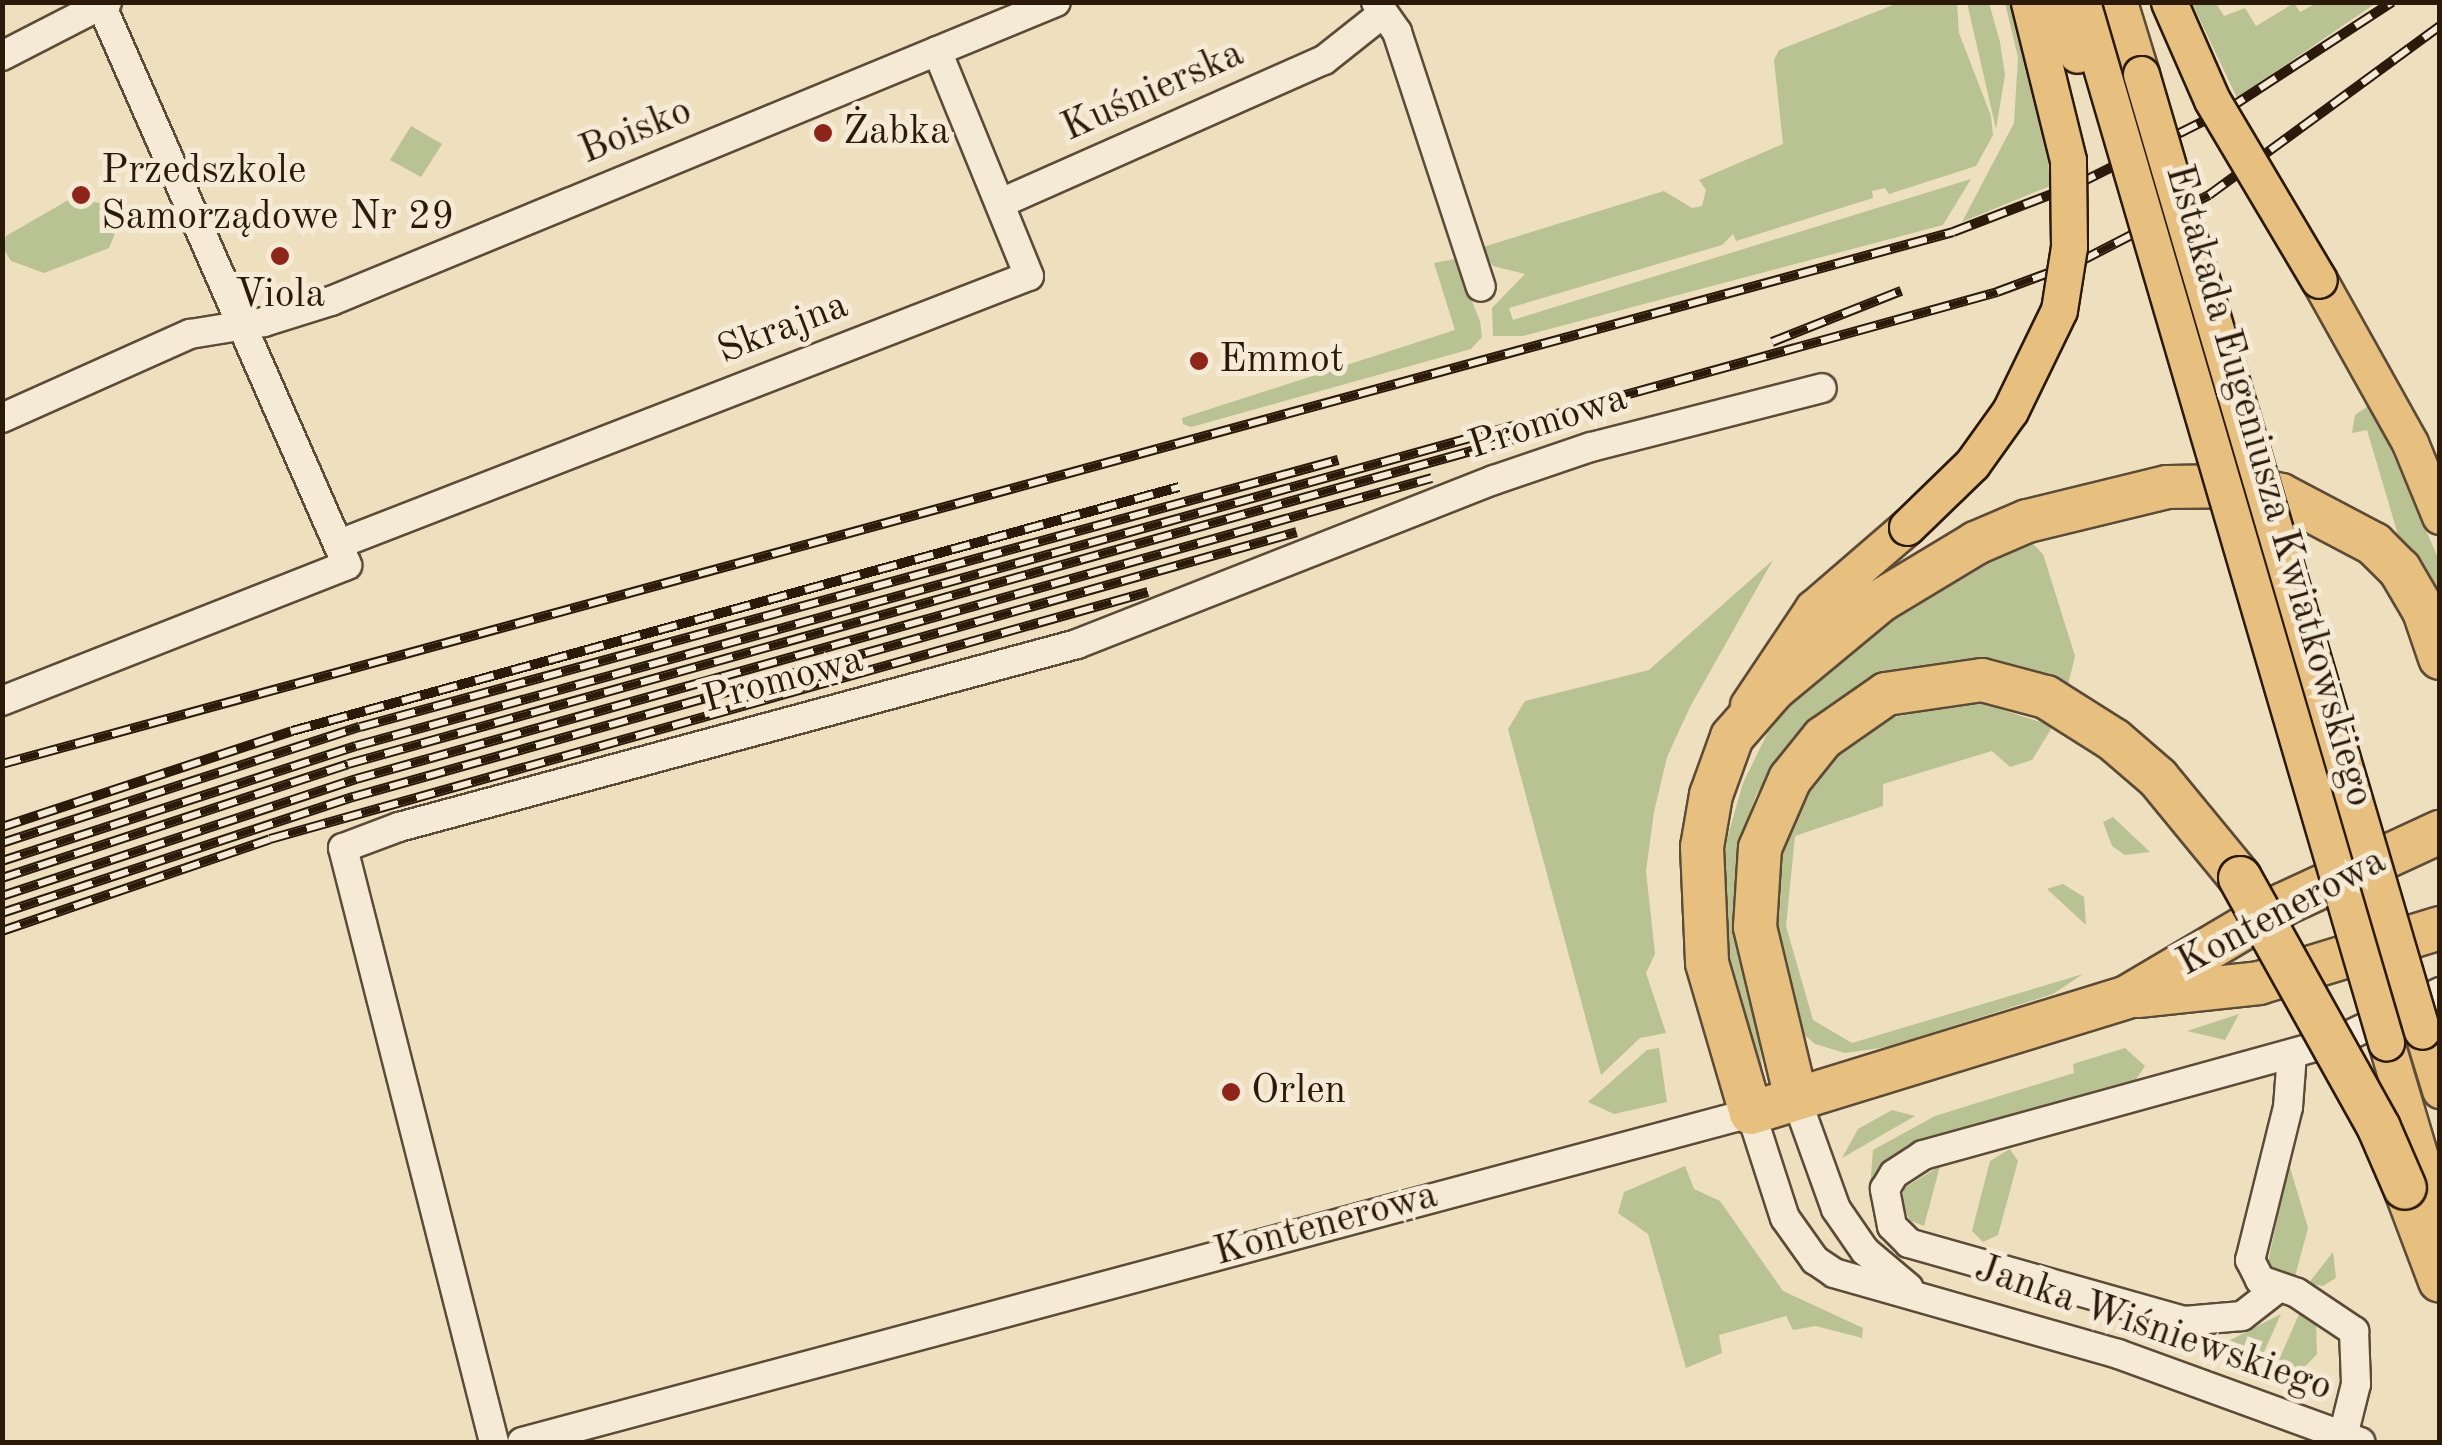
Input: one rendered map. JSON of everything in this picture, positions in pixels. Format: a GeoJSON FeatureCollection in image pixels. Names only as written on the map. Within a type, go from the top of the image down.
{"type":"FeatureCollection","features":[{"type":"Feature","properties":{"kind":"highway"},"geometry":{"type":"LineString","coordinates":[[1751,1113],[1711,978],[1700,901],[1711,795],[1732,738],[1862,591],[2027,521],[2167,486],[2242,486],[2318,511],[2374,544],[2411,586],[2440,658]]}},
{"type":"Feature","properties":{"kind":"highway"},"geometry":{"type":"LineString","coordinates":[[1796,1098],[1755,926],[1760,848],[1790,779],[1823,738],[1886,694],[1952,680],[2010,686],[2078,716],[2158,778],[2230,864],[2287,958],[2379,1128],[2440,1280]]}},
{"type":"Feature","properties":{"kind":"highway","name":"Kontenerowa"},"geometry":{"type":"LineString","coordinates":[[2128,997],[2284,904],[2440,832]]}},
{"type":"Feature","properties":{"kind":"highway","name":"Kontenerowa"},"geometry":{"type":"LineString","coordinates":[[1751,1113],[2128,997],[2260,983],[2440,928]]}},
{"type":"Feature","properties":{"kind":"main road"},"geometry":{"type":"LineString","coordinates":[[1862,591],[1972,464],[2010,410],[2059,310],[2069,247],[2068,160],[2029,2]]}},
{"type":"Feature","properties":{"kind":"main road"},"geometry":{"type":"LineString","coordinates":[[2055,2],[2130,164]]}},
{"type":"Feature","properties":{"kind":"main road","name":"Estakada Eugeniusza Kwiatkowskiego"},"geometry":{"type":"LineString","coordinates":[[2082,2],[2440,1224]]}},
{"type":"Feature","properties":{"kind":"main road","name":"Estakada Eugeniusza Kwiatkowskiego"},"geometry":{"type":"LineString","coordinates":[[2119,2],[2440,1090]]}},
{"type":"Feature","properties":{"kind":"main road"},"geometry":{"type":"LineString","coordinates":[[2136,2],[2141,74]]}},
{"type":"Feature","properties":{"kind":"main road","name":"Estakada Eugeniusza Kwiatkowskiego"},"geometry":{"type":"LineString","coordinates":[[2169,2],[2212,100],[2410,443],[2440,516]]}},
{"type":"Feature","properties":{"kind":"street","name":"Boisko"},"geometry":{"type":"LineString","coordinates":[[2,418],[190,334],[331,301],[1056,2]]}},
{"type":"Feature","properties":{"kind":"street"},"geometry":{"type":"LineString","coordinates":[[2,56],[102,3],[347,565],[2,700]]}},
{"type":"Feature","properties":{"kind":"street","name":"Kuśnierska"},"geometry":{"type":"LineString","coordinates":[[1001,203],[1324,60],[1379,8],[1397,32],[1481,287]]}},
{"type":"Feature","properties":{"kind":"street","name":"Skrajna"},"geometry":{"type":"LineString","coordinates":[[339,544],[1030,276],[938,52]]}},
{"type":"Feature","properties":{"kind":"street","name":"Promowa"},"geometry":{"type":"LineString","coordinates":[[494,1442],[343,848],[399,827],[1078,644],[1494,480],[1591,446],[1822,388]]}},
{"type":"Feature","properties":{"kind":"street"},"geometry":{"type":"LineString","coordinates":[[2278,1288],[2242,1316],[2184,1322],[1909,1244],[1892,1226],[1884,1189],[1894,1174],[1924,1155],[2336,1042],[2440,992]]}},
{"type":"Feature","properties":{"kind":"street"},"geometry":{"type":"LineString","coordinates":[[2292,1054],[2288,1107],[2250,1260],[2260,1280],[2297,1293],[2354,1331],[2352,1439]]}},
{"type":"Feature","properties":{"kind":"street","name":"Janka Wiśniewskiego"},"geometry":{"type":"LineString","coordinates":[[1796,1098],[1836,1209],[1886,1272],[1919,1294]]}},
{"type":"Feature","properties":{"kind":"street","name":"Janka Wiśniewskiego"},"geometry":{"type":"LineString","coordinates":[[1751,1113],[1784,1218],[1815,1260],[1853,1282],[1919,1294],[2223,1389],[2352,1439]]}},
{"type":"Feature","properties":{"kind":"street","name":"Kontenerowa"},"geometry":{"type":"LineString","coordinates":[[522,1442],[1751,1113]]}},
{"type":"Feature","properties":{"kind":"green space"},"geometry":{"type":"Polygon","coordinates":[[[1898,3],[1957,3],[1959,33],[1991,116],[1993,135],[1976,166],[1889,194],[1885,188],[1872,191],[1873,198],[1736,241],[1733,234],[1722,245],[1509,308],[1513,320],[1971,179],[1943,225],[1523,336],[1493,336],[1492,308],[1525,274],[1493,266],[1480,248],[1664,191],[1692,208],[1702,206],[1706,190],[1699,180],[1783,144],[1774,60],[1779,50],[1898,3]]]}},
{"type":"Feature","properties":{"kind":"green space"},"geometry":{"type":"Polygon","coordinates":[[[1967,3],[1989,3],[2000,42],[2005,75],[1996,129],[1967,3]]]}},
{"type":"Feature","properties":{"kind":"green space"},"geometry":{"type":"Polygon","coordinates":[[[2005,3],[2012,3],[2046,131],[2050,186],[1962,222],[2014,123],[2018,57],[2005,3]]]}},
{"type":"Feature","properties":{"kind":"green space"},"geometry":{"type":"Polygon","coordinates":[[[2192,3],[2216,3],[2224,16],[2245,8],[2256,26],[2294,3],[2300,12],[2317,3],[2376,3],[2237,98],[2192,3]]]}},
{"type":"Feature","properties":{"kind":"green space"},"geometry":{"type":"Polygon","coordinates":[[[411,126],[442,144],[421,177],[390,160],[411,126]]]}},
{"type":"Feature","properties":{"kind":"green space"},"geometry":{"type":"Polygon","coordinates":[[[70,199],[100,203],[111,216],[116,231],[109,248],[44,273],[11,261],[3,248],[6,236],[70,199]]]}},
{"type":"Feature","properties":{"kind":"green space"},"geometry":{"type":"Polygon","coordinates":[[[1455,259],[1480,321],[1482,337],[1471,349],[1191,427],[1183,424],[1182,418],[1455,330],[1434,263],[1455,259]]]}},
{"type":"Feature","properties":{"kind":"green space"},"geometry":{"type":"Polygon","coordinates":[[[2371,404],[2438,558],[2439,628],[2404,555],[2367,430],[2352,433],[2355,415],[2371,404]]]}},
{"type":"Feature","properties":{"kind":"green space"},"geometry":{"type":"Polygon","coordinates":[[[2031,542],[2043,554],[2075,656],[2067,689],[2017,665],[1959,661],[1904,669],[1831,704],[1792,738],[1756,795],[1743,832],[1740,899],[1763,1072],[1753,1063],[1731,983],[1721,905],[1727,839],[1743,783],[1770,728],[1841,652],[1984,563],[2031,542]]]}},
{"type":"Feature","properties":{"kind":"green space"},"geometry":{"type":"Polygon","coordinates":[[[1773,560],[1690,707],[1667,757],[1654,812],[1646,871],[1655,954],[1646,973],[1666,1033],[1640,1038],[1601,1075],[1508,729],[1525,701],[1649,670],[1773,560]]]}},
{"type":"Feature","properties":{"kind":"green space"},"geometry":{"type":"Polygon","coordinates":[[[1975,701],[2053,726],[2032,760],[2010,767],[1992,751],[1883,784],[1883,806],[1795,836],[1786,926],[1813,1020],[1852,1043],[2083,974],[2053,994],[1887,1047],[1845,1053],[1815,1044],[1802,1033],[1768,891],[1810,769],[1880,720],[1975,701]]]}},
{"type":"Feature","properties":{"kind":"green space"},"geometry":{"type":"Polygon","coordinates":[[[2113,817],[2150,852],[2125,855],[2112,846],[2103,822],[2113,817]]]}},
{"type":"Feature","properties":{"kind":"green space"},"geometry":{"type":"Polygon","coordinates":[[[2063,884],[2084,897],[2086,925],[2047,889],[2063,884]]]}},
{"type":"Feature","properties":{"kind":"green space"},"geometry":{"type":"Polygon","coordinates":[[[2239,1014],[2225,1040],[2187,1031],[2239,1014]]]}},
{"type":"Feature","properties":{"kind":"green space"},"geometry":{"type":"Polygon","coordinates":[[[1659,1048],[1667,1102],[1614,1114],[1588,1102],[1647,1050],[1659,1048]]]}},
{"type":"Feature","properties":{"kind":"green space"},"geometry":{"type":"Polygon","coordinates":[[[2125,1048],[2145,1066],[2135,1081],[1912,1144],[1879,1171],[1869,1200],[1873,1150],[1935,1116],[2074,1073],[2073,1064],[2125,1048]]]}},
{"type":"Feature","properties":{"kind":"green space"},"geometry":{"type":"Polygon","coordinates":[[[1892,1110],[1915,1116],[1842,1158],[1858,1129],[1892,1110]]]}},
{"type":"Feature","properties":{"kind":"green space"},"geometry":{"type":"Polygon","coordinates":[[[2010,1149],[2018,1161],[1998,1235],[1983,1242],[1972,1231],[1990,1161],[2010,1149]]]}},
{"type":"Feature","properties":{"kind":"green space"},"geometry":{"type":"Polygon","coordinates":[[[2289,1164],[2308,1228],[2294,1280],[2277,1275],[2268,1262],[2289,1164]]]}},
{"type":"Feature","properties":{"kind":"green space"},"geometry":{"type":"Polygon","coordinates":[[[1685,1166],[1694,1189],[1720,1201],[1783,1291],[1863,1328],[1862,1338],[1816,1326],[1793,1330],[1786,1316],[1719,1335],[1722,1353],[1686,1368],[1648,1234],[1618,1213],[1624,1192],[1685,1166]]]}},
{"type":"Feature","properties":{"kind":"green space"},"geometry":{"type":"Polygon","coordinates":[[[1940,1166],[1924,1226],[1911,1221],[1901,1206],[1904,1188],[1940,1166]]]}},
{"type":"Feature","properties":{"kind":"green space"},"geometry":{"type":"Polygon","coordinates":[[[2333,1252],[2336,1278],[2323,1286],[2308,1284],[2333,1252]]]}},
{"type":"Feature","properties":{"kind":"green space"},"geometry":{"type":"Polygon","coordinates":[[[2300,1312],[2316,1324],[2317,1354],[2297,1375],[2272,1376],[2300,1312]]]}},
{"type":"Feature","properties":{"kind":"green space"},"geometry":{"type":"Polygon","coordinates":[[[2281,1314],[2259,1363],[2217,1350],[2219,1346],[2281,1314]]]}},
{"type":"Feature","properties":{"kind":"railway"},"geometry":{"type":"LineString","coordinates":[[2,764],[1953,232],[2078,184],[2228,109],[2392,2]]}},
{"type":"Feature","properties":{"kind":"railway"},"geometry":{"type":"LineString","coordinates":[[2,861],[356,746],[1997,292],[2081,261],[2209,195],[2440,26]]}},
{"type":"Feature","properties":{"kind":"railway"},"geometry":{"type":"LineString","coordinates":[[1772,342],[1901,291]]}},
{"type":"Feature","properties":{"kind":"railway"},"geometry":{"type":"LineString","coordinates":[[2,878],[348,764],[1572,423]]}},
{"type":"Feature","properties":{"kind":"railway"},"geometry":{"type":"LineString","coordinates":[[2,843],[360,727],[1338,460]]}},
{"type":"Feature","properties":{"kind":"railway"},"geometry":{"type":"LineString","coordinates":[[2,896],[356,779],[1432,478]]}},
{"type":"Feature","properties":{"kind":"railway"},"geometry":{"type":"LineString","coordinates":[[2,827],[292,731],[1179,487]]}},
{"type":"Feature","properties":{"kind":"railway"},"geometry":{"type":"LineString","coordinates":[[2,913],[353,797],[1297,532]]}},
{"type":"Feature","properties":{"kind":"railway"},"geometry":{"type":"LineString","coordinates":[[2,931],[270,839],[1148,592]]}},
{"type":"Feature","properties":{"kind":"place","name":"Żabka"},"geometry":{"type":"Point","coordinates":[823,133]}},
{"type":"Feature","properties":{"kind":"place","name":"Przedszkole Samorządowe Nr 29"},"geometry":{"type":"Point","coordinates":[81,195]}},
{"type":"Feature","properties":{"kind":"place","name":"Viola"},"geometry":{"type":"Point","coordinates":[280,256]}},
{"type":"Feature","properties":{"kind":"place","name":"Emmot"},"geometry":{"type":"Point","coordinates":[1199,361]}},
{"type":"Feature","properties":{"kind":"place","name":"Orlen"},"geometry":{"type":"Point","coordinates":[1231,1092]}}]}
